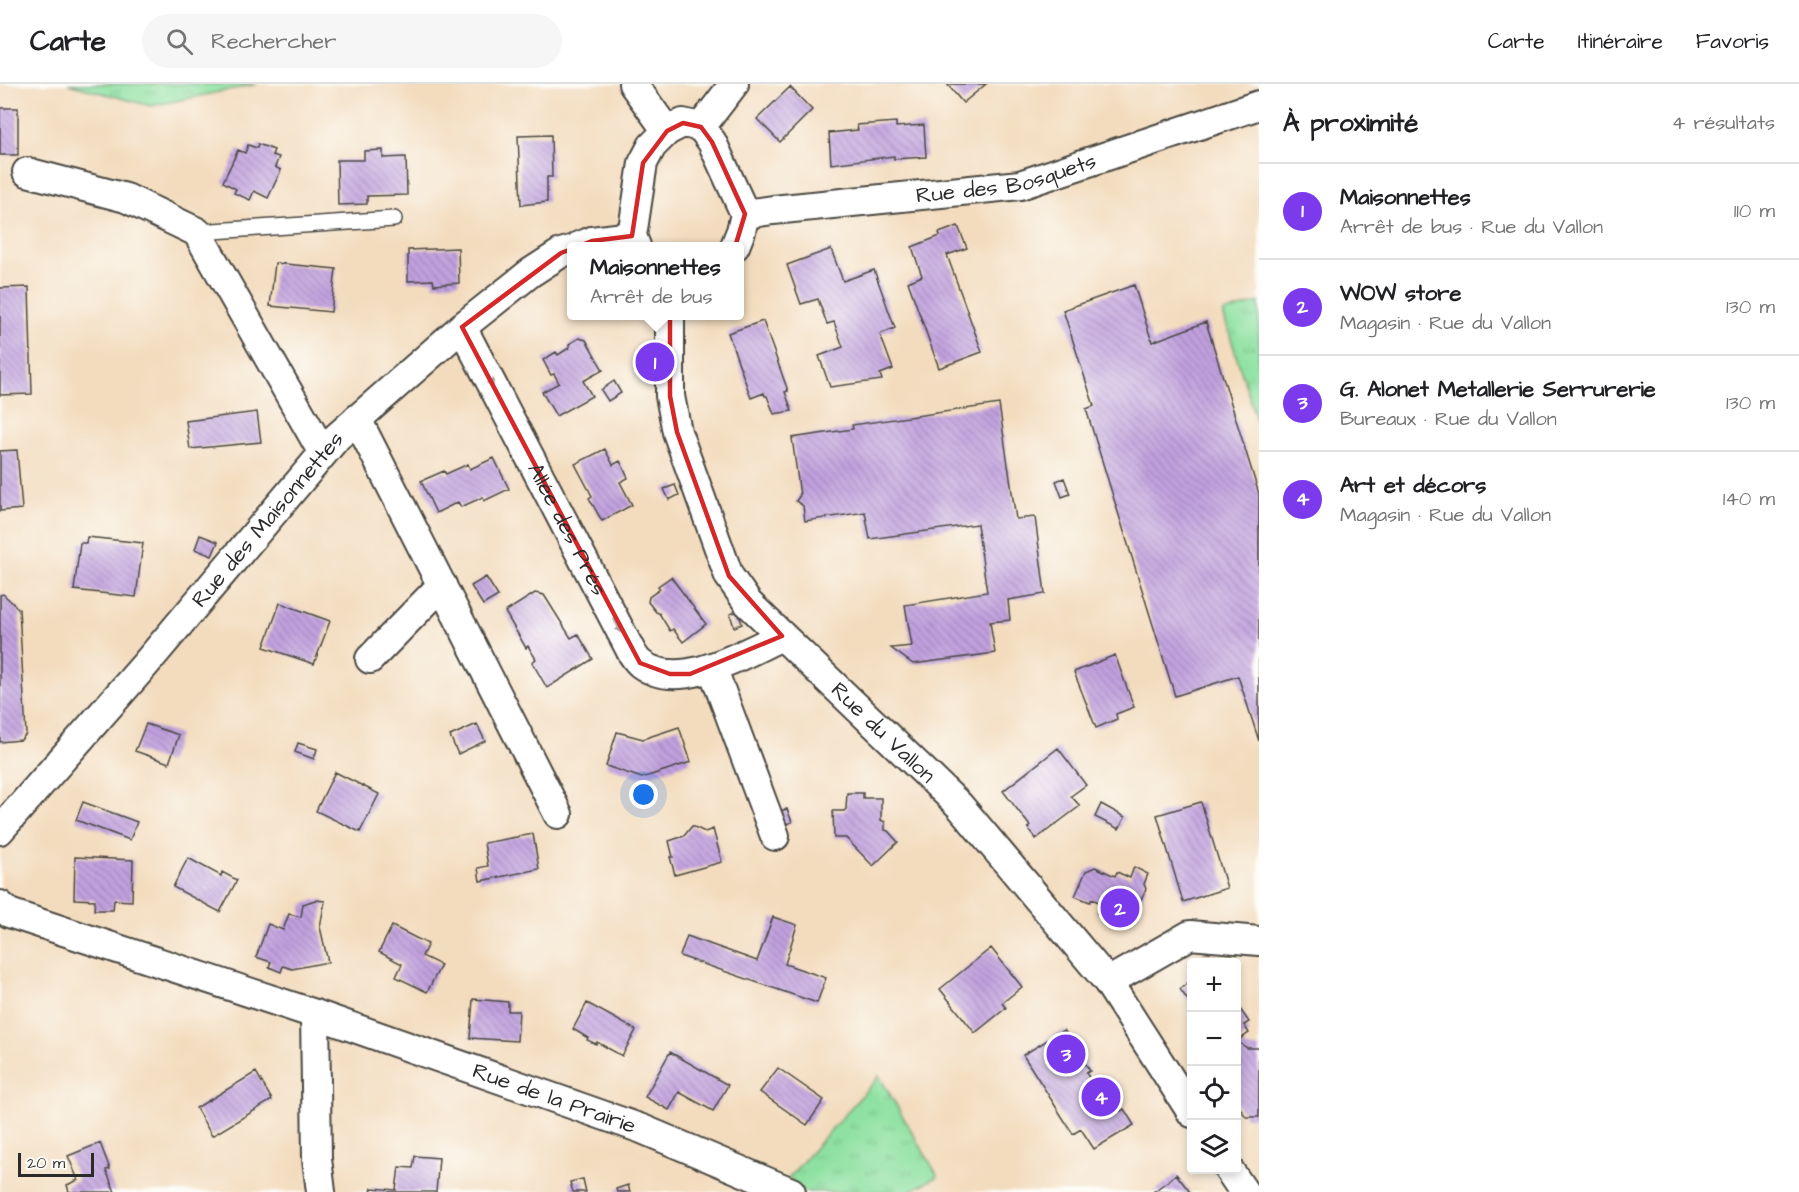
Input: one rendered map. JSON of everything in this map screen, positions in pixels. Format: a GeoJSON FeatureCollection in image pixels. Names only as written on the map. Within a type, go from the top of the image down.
{"type":"FeatureCollection","features":[{"type":"Feature","properties":{"kind":"street"},"geometry":{"type":"LineString","coordinates":[[633,84],[667,131]]}},
{"type":"Feature","properties":{"kind":"street"},"geometry":{"type":"LineString","coordinates":[[701,127],[734,84]]}},
{"type":"Feature","properties":{"kind":"street","name":"Rue des Bosquets"},"geometry":{"type":"LineString","coordinates":[[745,214],[1020,185],[1259,105]]}},
{"type":"Feature","properties":{"kind":"street"},"geometry":{"type":"LineString","coordinates":[[592,242],[634,241],[643,163],[652,146],[667,131],[684,123],[701,127],[712,142],[745,214],[737,242]]}},
{"type":"Feature","properties":{"kind":"street"},"geometry":{"type":"LineString","coordinates":[[27,172],[126,198],[197,231],[323,453]]}},
{"type":"Feature","properties":{"kind":"street","name":"Rue des Maisonnettes"},"geometry":{"type":"LineString","coordinates":[[0,830],[144,666],[323,453],[357,419],[462,327],[530,273],[567,252]]}},
{"type":"Feature","properties":{"kind":"street","name":"Rue du Vallon"},"geometry":{"type":"LineString","coordinates":[[670,320],[670,396],[677,432],[729,576],[748,603],[959,805],[1108,982],[1187,1107]]}},
{"type":"Feature","properties":{"kind":"street","name":"Allée des Prés"},"geometry":{"type":"LineString","coordinates":[[462,327],[632,653],[640,663],[670,674],[690,674],[712,667],[782,636]]}},
{"type":"Feature","properties":{"kind":"street"},"geometry":{"type":"LineString","coordinates":[[357,419],[558,814]]}},
{"type":"Feature","properties":{"kind":"street"},"geometry":{"type":"LineString","coordinates":[[370,659],[441,585]]}},
{"type":"Feature","properties":{"kind":"street"},"geometry":{"type":"LineString","coordinates":[[712,667],[776,837]]}},
{"type":"Feature","properties":{"kind":"street","name":"Rue de la Prairie"},"geometry":{"type":"LineString","coordinates":[[0,905],[9,913],[315,1014],[642,1129],[790,1192]]}},
{"type":"Feature","properties":{"kind":"street"},"geometry":{"type":"LineString","coordinates":[[1108,982],[1190,935],[1259,941]]}},
{"type":"Feature","properties":{"kind":"street"},"geometry":{"type":"LineString","coordinates":[[315,1014],[317,1159],[321,1192]]}},
{"type":"Feature","properties":{"kind":"street"},"geometry":{"type":"LineString","coordinates":[[1232,1174],[1244,1192]]}},
{"type":"Feature","properties":{"kind":"lane"},"geometry":{"type":"LineString","coordinates":[[197,231],[394,219]]}},
{"type":"Feature","properties":{"kind":"highlighted area"},"geometry":{"type":"Polygon","coordinates":[[[683,123],[701,127],[712,142],[745,214],[735,247],[720,267],[707,274],[674,278],[670,313],[670,396],[677,432],[729,576],[782,636],[690,674],[670,674],[640,663],[462,327],[561,253],[592,241],[632,236],[643,163],[667,131],[683,123]]]}},
{"type":"Feature","properties":{"kind":"green space"},"geometry":{"type":"Polygon","coordinates":[[[68,84],[258,84],[151,106],[68,84]]]}},
{"type":"Feature","properties":{"kind":"green space"},"geometry":{"type":"Polygon","coordinates":[[[1259,302],[1259,429],[1223,313],[1259,302]]]}},
{"type":"Feature","properties":{"kind":"green space"},"geometry":{"type":"Polygon","coordinates":[[[879,1076],[938,1176],[909,1192],[803,1192],[789,1177],[879,1076]]]}},
{"type":"Feature","properties":{"kind":"building"},"geometry":{"type":"Polygon","coordinates":[[[947,84],[986,84],[963,103],[947,84]]]}},
{"type":"Feature","properties":{"kind":"building"},"geometry":{"type":"Polygon","coordinates":[[[790,87],[812,110],[780,142],[757,119],[790,87]]]}},
{"type":"Feature","properties":{"kind":"building"},"geometry":{"type":"Polygon","coordinates":[[[0,108],[18,108],[18,155],[0,155],[0,108]]]}},
{"type":"Feature","properties":{"kind":"building"},"geometry":{"type":"Polygon","coordinates":[[[896,122],[896,127],[924,125],[926,157],[894,159],[894,156],[831,164],[829,133],[858,130],[857,125],[896,122]]]}},
{"type":"Feature","properties":{"kind":"building"},"geometry":{"type":"Polygon","coordinates":[[[551,135],[552,177],[547,177],[547,202],[521,205],[518,136],[551,135]]]}},
{"type":"Feature","properties":{"kind":"building"},"geometry":{"type":"Polygon","coordinates":[[[258,144],[274,150],[272,155],[279,157],[275,167],[281,170],[268,198],[254,191],[250,200],[234,193],[236,189],[223,182],[238,150],[245,153],[248,145],[257,148],[258,144]]]}},
{"type":"Feature","properties":{"kind":"building"},"geometry":{"type":"Polygon","coordinates":[[[383,150],[383,158],[406,157],[407,195],[367,196],[367,204],[338,205],[337,160],[364,160],[364,151],[383,150]]]}},
{"type":"Feature","properties":{"kind":"building"},"geometry":{"type":"Polygon","coordinates":[[[958,226],[967,248],[947,255],[982,352],[939,368],[908,282],[922,276],[912,247],[958,226]]]}},
{"type":"Feature","properties":{"kind":"building"},"geometry":{"type":"Polygon","coordinates":[[[458,248],[459,283],[434,285],[433,280],[408,281],[408,250],[458,248]]]}},
{"type":"Feature","properties":{"kind":"building"},"geometry":{"type":"Polygon","coordinates":[[[831,249],[843,281],[874,270],[895,328],[880,334],[893,369],[880,374],[882,380],[830,387],[819,356],[843,347],[834,322],[827,324],[818,299],[801,304],[787,265],[831,249]]]}},
{"type":"Feature","properties":{"kind":"building"},"geometry":{"type":"Polygon","coordinates":[[[275,263],[336,269],[331,312],[270,306],[275,263]]]}},
{"type":"Feature","properties":{"kind":"building"},"geometry":{"type":"Polygon","coordinates":[[[1134,285],[1152,342],[1206,322],[1259,494],[1259,741],[1238,676],[1175,696],[1086,409],[1094,406],[1063,310],[1134,285]]]}},
{"type":"Feature","properties":{"kind":"building"},"geometry":{"type":"Polygon","coordinates":[[[29,287],[32,394],[0,395],[0,288],[29,287]]]}},
{"type":"Feature","properties":{"kind":"building"},"geometry":{"type":"Polygon","coordinates":[[[763,321],[788,391],[785,392],[792,411],[774,414],[764,393],[751,398],[728,333],[763,321]]]}},
{"type":"Feature","properties":{"kind":"building"},"geometry":{"type":"Polygon","coordinates":[[[579,338],[586,340],[603,370],[583,381],[592,396],[556,416],[542,392],[559,383],[554,374],[551,375],[543,360],[556,352],[558,355],[579,338]]]}},
{"type":"Feature","properties":{"kind":"building"},"geometry":{"type":"Polygon","coordinates":[[[614,381],[621,393],[608,401],[601,390],[614,381]]]}},
{"type":"Feature","properties":{"kind":"building"},"geometry":{"type":"Polygon","coordinates":[[[999,404],[1016,519],[1035,517],[1045,594],[1008,600],[1010,620],[990,622],[995,653],[913,664],[891,648],[912,646],[905,605],[987,592],[977,524],[870,539],[865,512],[805,521],[803,506],[796,501],[800,495],[792,438],[853,429],[852,425],[999,404]]]}},
{"type":"Feature","properties":{"kind":"building"},"geometry":{"type":"Polygon","coordinates":[[[257,412],[261,442],[190,449],[186,421],[257,412]]]}},
{"type":"Feature","properties":{"kind":"building"},"geometry":{"type":"Polygon","coordinates":[[[605,449],[613,465],[620,461],[628,478],[620,482],[632,505],[602,521],[589,498],[592,496],[575,464],[605,449]]]}},
{"type":"Feature","properties":{"kind":"building"},"geometry":{"type":"Polygon","coordinates":[[[17,450],[22,509],[0,511],[0,451],[17,450]]]}},
{"type":"Feature","properties":{"kind":"building"},"geometry":{"type":"Polygon","coordinates":[[[494,458],[509,489],[484,501],[483,497],[461,507],[458,502],[436,513],[421,481],[444,471],[446,474],[468,464],[470,469],[494,458]]]}},
{"type":"Feature","properties":{"kind":"building"},"geometry":{"type":"Polygon","coordinates":[[[1064,478],[1070,494],[1062,497],[1056,481],[1064,478]]]}},
{"type":"Feature","properties":{"kind":"building"},"geometry":{"type":"Polygon","coordinates":[[[675,485],[679,495],[669,500],[664,489],[675,485]]]}},
{"type":"Feature","properties":{"kind":"building"},"geometry":{"type":"Polygon","coordinates":[[[200,535],[218,542],[212,556],[195,549],[200,535]]]}},
{"type":"Feature","properties":{"kind":"building"},"geometry":{"type":"Polygon","coordinates":[[[87,537],[143,543],[136,597],[74,590],[80,543],[86,543],[87,537]]]}},
{"type":"Feature","properties":{"kind":"building"},"geometry":{"type":"Polygon","coordinates":[[[486,577],[498,596],[483,605],[471,586],[486,577]]]}},
{"type":"Feature","properties":{"kind":"building"},"geometry":{"type":"Polygon","coordinates":[[[671,577],[706,624],[683,642],[673,629],[670,631],[659,613],[648,602],[649,597],[660,589],[658,586],[671,577]]]}},
{"type":"Feature","properties":{"kind":"building"},"geometry":{"type":"Polygon","coordinates":[[[535,593],[544,595],[571,638],[578,634],[593,659],[547,688],[532,662],[536,659],[528,646],[526,648],[505,612],[535,593]]]}},
{"type":"Feature","properties":{"kind":"building"},"geometry":{"type":"Polygon","coordinates":[[[3,594],[19,609],[26,734],[21,740],[0,742],[0,595],[3,594]]]}},
{"type":"Feature","properties":{"kind":"building"},"geometry":{"type":"Polygon","coordinates":[[[280,603],[330,621],[314,664],[264,647],[280,603]]]}},
{"type":"Feature","properties":{"kind":"building"},"geometry":{"type":"Polygon","coordinates":[[[738,611],[742,624],[734,627],[730,614],[738,611]]]}},
{"type":"Feature","properties":{"kind":"building"},"geometry":{"type":"Polygon","coordinates":[[[1115,655],[1134,707],[1116,714],[1117,719],[1096,728],[1074,672],[1115,655]]]}},
{"type":"Feature","properties":{"kind":"building"},"geometry":{"type":"Polygon","coordinates":[[[146,724],[179,735],[169,763],[135,751],[146,724]]]}},
{"type":"Feature","properties":{"kind":"building"},"geometry":{"type":"Polygon","coordinates":[[[477,724],[485,741],[458,754],[450,736],[477,724]]]}},
{"type":"Feature","properties":{"kind":"building"},"geometry":{"type":"Polygon","coordinates":[[[679,727],[691,762],[642,778],[606,766],[617,732],[643,739],[679,727]]]}},
{"type":"Feature","properties":{"kind":"building"},"geometry":{"type":"Polygon","coordinates":[[[298,743],[317,749],[314,759],[295,752],[298,743]]]}},
{"type":"Feature","properties":{"kind":"building"},"geometry":{"type":"Polygon","coordinates":[[[1058,748],[1086,785],[1071,796],[1080,806],[1036,839],[1028,828],[1030,826],[1003,791],[1058,748]]]}},
{"type":"Feature","properties":{"kind":"building"},"geometry":{"type":"Polygon","coordinates":[[[335,772],[379,794],[360,832],[316,811],[335,772]]]}},
{"type":"Feature","properties":{"kind":"building"},"geometry":{"type":"Polygon","coordinates":[[[847,793],[863,793],[863,798],[881,798],[881,820],[885,822],[885,830],[898,842],[873,866],[846,838],[834,838],[833,811],[846,809],[847,793]]]}},
{"type":"Feature","properties":{"kind":"building"},"geometry":{"type":"Polygon","coordinates":[[[83,802],[137,822],[130,840],[76,820],[83,802]]]}},
{"type":"Feature","properties":{"kind":"building"},"geometry":{"type":"Polygon","coordinates":[[[1201,802],[1227,888],[1183,902],[1157,815],[1201,802]]]}},
{"type":"Feature","properties":{"kind":"building"},"geometry":{"type":"Polygon","coordinates":[[[1101,804],[1125,817],[1119,829],[1095,817],[1101,804]]]}},
{"type":"Feature","properties":{"kind":"building"},"geometry":{"type":"Polygon","coordinates":[[[787,809],[792,822],[781,826],[776,812],[787,809]]]}},
{"type":"Feature","properties":{"kind":"building"},"geometry":{"type":"Polygon","coordinates":[[[692,826],[705,832],[713,829],[722,862],[675,875],[669,841],[684,836],[692,826]]]}},
{"type":"Feature","properties":{"kind":"building"},"geometry":{"type":"Polygon","coordinates":[[[533,834],[539,869],[480,881],[478,868],[488,866],[484,843],[533,834]]]}},
{"type":"Feature","properties":{"kind":"building"},"geometry":{"type":"Polygon","coordinates":[[[75,857],[133,860],[132,901],[114,900],[113,910],[94,910],[95,900],[74,899],[75,857]]]}},
{"type":"Feature","properties":{"kind":"building"},"geometry":{"type":"Polygon","coordinates":[[[188,858],[221,876],[222,872],[237,880],[220,912],[173,887],[188,858]]]}},
{"type":"Feature","properties":{"kind":"building"},"geometry":{"type":"Polygon","coordinates":[[[1095,867],[1115,876],[1117,872],[1130,878],[1134,867],[1148,874],[1144,884],[1146,889],[1130,922],[1113,914],[1111,919],[1097,913],[1101,903],[1092,899],[1090,902],[1075,896],[1086,871],[1095,867]]]}},
{"type":"Feature","properties":{"kind":"building"},"geometry":{"type":"Polygon","coordinates":[[[315,900],[325,901],[320,927],[328,962],[292,969],[283,966],[281,972],[269,967],[271,962],[256,957],[268,924],[283,930],[289,914],[301,917],[303,904],[315,900]]]}},
{"type":"Feature","properties":{"kind":"building"},"geometry":{"type":"Polygon","coordinates":[[[773,917],[797,925],[785,964],[826,978],[817,1003],[680,956],[687,936],[757,961],[773,917]]]}},
{"type":"Feature","properties":{"kind":"building"},"geometry":{"type":"Polygon","coordinates":[[[392,926],[428,944],[422,956],[441,965],[427,992],[396,977],[402,964],[379,952],[392,926]]]}},
{"type":"Feature","properties":{"kind":"building"},"geometry":{"type":"Polygon","coordinates":[[[991,948],[1022,987],[1002,1003],[1006,1008],[975,1033],[940,989],[991,948]]]}},
{"type":"Feature","properties":{"kind":"building"},"geometry":{"type":"Polygon","coordinates":[[[1187,983],[1187,999],[1180,989],[1187,983]]]}},
{"type":"Feature","properties":{"kind":"building"},"geometry":{"type":"Polygon","coordinates":[[[473,999],[508,1002],[508,1011],[519,1011],[517,1041],[470,1038],[473,999]]]}},
{"type":"Feature","properties":{"kind":"building"},"geometry":{"type":"Polygon","coordinates":[[[587,1003],[636,1030],[622,1056],[597,1042],[596,1044],[587,1040],[588,1038],[573,1029],[587,1003]]]}},
{"type":"Feature","properties":{"kind":"building"},"geometry":{"type":"Polygon","coordinates":[[[1241,1010],[1249,1022],[1244,1025],[1249,1033],[1241,1038],[1241,1010]]]}},
{"type":"Feature","properties":{"kind":"building"},"geometry":{"type":"Polygon","coordinates":[[[1064,1030],[1090,1071],[1086,1073],[1096,1088],[1104,1083],[1121,1111],[1124,1109],[1134,1125],[1094,1149],[1081,1129],[1073,1134],[1023,1055],[1064,1030]]]}},
{"type":"Feature","properties":{"kind":"building"},"geometry":{"type":"Polygon","coordinates":[[[1241,1044],[1247,1048],[1259,1048],[1259,1117],[1246,1117],[1241,1110],[1241,1044]]]}},
{"type":"Feature","properties":{"kind":"building"},"geometry":{"type":"Polygon","coordinates":[[[670,1052],[728,1085],[713,1111],[679,1092],[669,1110],[645,1097],[670,1052]]]}},
{"type":"Feature","properties":{"kind":"building"},"geometry":{"type":"Polygon","coordinates":[[[778,1068],[824,1100],[807,1125],[760,1092],[778,1068]]]}},
{"type":"Feature","properties":{"kind":"building"},"geometry":{"type":"Polygon","coordinates":[[[256,1072],[272,1100],[212,1136],[196,1108],[256,1072]]]}},
{"type":"Feature","properties":{"kind":"building"},"geometry":{"type":"Polygon","coordinates":[[[100,1143],[110,1169],[106,1170],[115,1192],[69,1192],[67,1185],[78,1180],[68,1156],[100,1143]]]}},
{"type":"Feature","properties":{"kind":"building"},"geometry":{"type":"Polygon","coordinates":[[[415,1156],[439,1158],[436,1192],[371,1192],[372,1188],[396,1190],[399,1167],[413,1168],[415,1156]]]}},
{"type":"Feature","properties":{"kind":"building"},"geometry":{"type":"Polygon","coordinates":[[[1176,1174],[1190,1192],[1153,1192],[1168,1181],[1176,1174]]]}},
{"type":"Feature","properties":{"kind":"building"},"geometry":{"type":"Polygon","coordinates":[[[583,1179],[586,1192],[573,1192],[570,1182],[583,1179]]]}},
{"type":"Feature","properties":{"kind":"building"},"geometry":{"type":"Polygon","coordinates":[[[628,1185],[630,1192],[617,1192],[616,1189],[628,1185]]]}},
{"type":"Feature","properties":{"kind":"place","name":"Maisonnettes"},"geometry":{"type":"Point","coordinates":[655,362]}},
{"type":"Feature","properties":{"kind":"place","name":"WOW store"},"geometry":{"type":"Point","coordinates":[1120,908]}},
{"type":"Feature","properties":{"kind":"place","name":"G. Alonet Metallerie Serrurerie"},"geometry":{"type":"Point","coordinates":[1066,1054]}},
{"type":"Feature","properties":{"kind":"place","name":"Art et décors"},"geometry":{"type":"Point","coordinates":[1101,1097]}}]}
